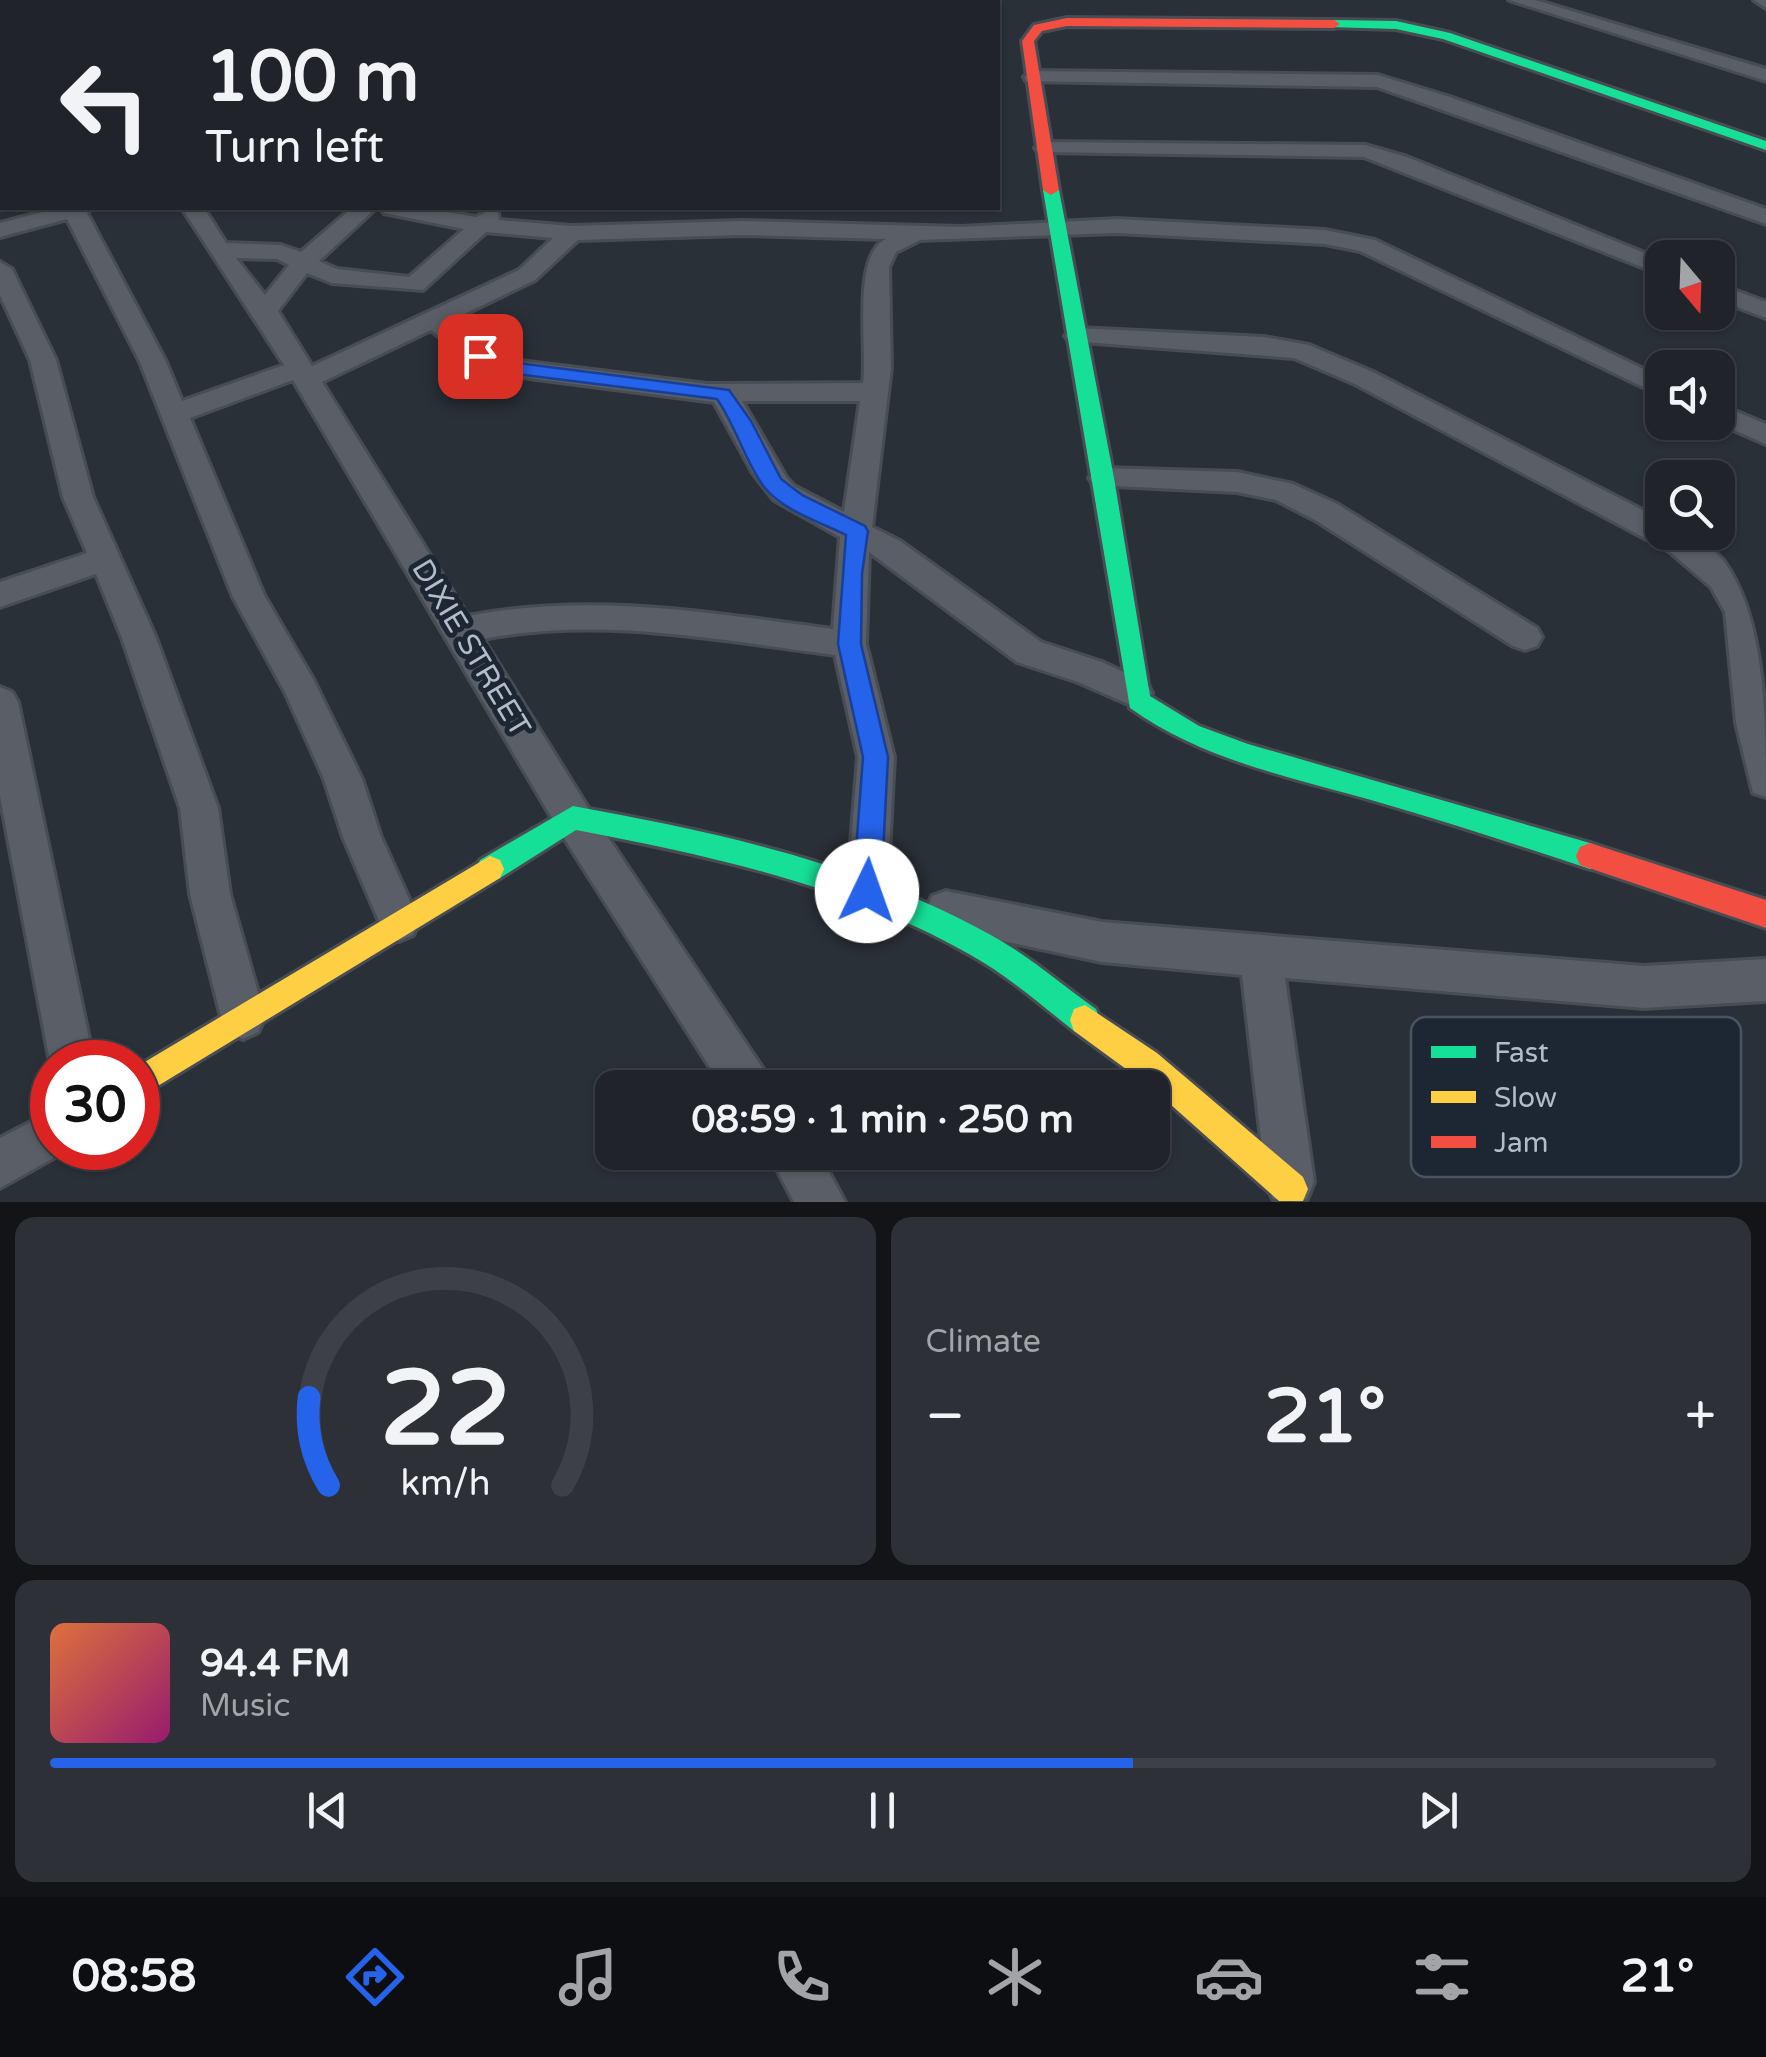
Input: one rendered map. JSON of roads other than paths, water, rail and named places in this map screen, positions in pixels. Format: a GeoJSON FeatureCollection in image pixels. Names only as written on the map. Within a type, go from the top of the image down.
{"type":"FeatureCollection","features":[{"type":"Feature","properties":{"kind":"street"},"geometry":{"type":"LineString","coordinates":[[1516,0],[1766,75]]}},
{"type":"Feature","properties":{"kind":"street"},"geometry":{"type":"LineString","coordinates":[[1766,146],[1446,36],[1396,25],[1056,23],[1038,28],[1029,36],[1057,229],[1104,478],[1135,693],[1148,711],[1228,748],[1468,816],[1766,914]]}},
{"type":"Feature","properties":{"kind":"street"},"geometry":{"type":"LineString","coordinates":[[1033,78],[1378,81],[1766,217]]}},
{"type":"Feature","properties":{"kind":"street"},"geometry":{"type":"LineString","coordinates":[[1046,148],[1365,151],[1400,161],[1645,261]]}},
{"type":"Feature","properties":{"kind":"street"},"geometry":{"type":"LineString","coordinates":[[0,230],[69,210]]}},
{"type":"Feature","properties":{"kind":"street"},"geometry":{"type":"LineString","coordinates":[[77,210],[137,328],[249,597],[301,689],[344,780],[362,837],[399,921]]}},
{"type":"Feature","properties":{"kind":"street","name":"DIXIE STREET"},"geometry":{"type":"LineString","coordinates":[[200,210],[218,250],[265,311],[574,818],[738,1070]]}},
{"type":"Feature","properties":{"kind":"street"},"geometry":{"type":"LineString","coordinates":[[265,311],[304,262],[363,210]]}},
{"type":"Feature","properties":{"kind":"street"},"geometry":{"type":"LineString","coordinates":[[402,210],[480,225],[519,217],[572,233],[674,219],[742,228],[889,219],[1057,229],[1117,226],[1174,232],[1294,235],[1367,246],[1645,380]]}},
{"type":"Feature","properties":{"kind":"street"},"geometry":{"type":"LineString","coordinates":[[218,250],[268,250],[332,276],[414,285],[499,210]]}},
{"type":"Feature","properties":{"kind":"street"},"geometry":{"type":"LineString","coordinates":[[519,217],[535,269]]}},
{"type":"Feature","properties":{"kind":"street"},"geometry":{"type":"LineString","coordinates":[[882,898],[876,757],[850,644],[851,574],[880,324],[877,267],[886,248],[889,219]]}},
{"type":"Feature","properties":{"kind":"street"},"geometry":{"type":"LineString","coordinates":[[173,414],[303,374],[436,322],[535,269],[572,233]]}},
{"type":"Feature","properties":{"kind":"street"},"geometry":{"type":"LineString","coordinates":[[0,269],[43,360],[78,496],[138,638],[199,808],[210,894],[244,1017]]}},
{"type":"Feature","properties":{"kind":"street"},"geometry":{"type":"LineString","coordinates":[[1735,298],[1766,311]]}},
{"type":"Feature","properties":{"kind":"street"},"geometry":{"type":"LineString","coordinates":[[436,322],[459,342],[499,366],[722,394],[874,392]]}},
{"type":"Feature","properties":{"kind":"street"},"geometry":{"type":"LineString","coordinates":[[1078,336],[1264,344],[1300,352],[1364,378],[1680,543],[1719,572],[1742,606],[1751,708],[1766,781]]}},
{"type":"Feature","properties":{"kind":"street"},"geometry":{"type":"LineString","coordinates":[[722,394],[742,421],[773,484],[794,500],[857,531],[919,569],[1029,652],[1090,672],[1135,693]]}},
{"type":"Feature","properties":{"kind":"street"},"geometry":{"type":"LineString","coordinates":[[1735,421],[1766,435]]}},
{"type":"Feature","properties":{"kind":"street"},"geometry":{"type":"LineString","coordinates":[[1104,478],[1237,482],[1284,491],[1316,506],[1525,637]]}},
{"type":"Feature","properties":{"kind":"street"},"geometry":{"type":"LineString","coordinates":[[0,594],[102,560]]}},
{"type":"Feature","properties":{"kind":"street"},"geometry":{"type":"LineString","coordinates":[[460,632],[499,621],[567,616],[850,644]]}},
{"type":"Feature","properties":{"kind":"street"},"geometry":{"type":"LineString","coordinates":[[0,702],[68,1040]]}},
{"type":"Feature","properties":{"kind":"street"},"geometry":{"type":"LineString","coordinates":[[160,1069],[574,818],[667,836],[882,898],[1102,942],[1644,987],[1766,980]]}},
{"type":"Feature","properties":{"kind":"street"},"geometry":{"type":"LineString","coordinates":[[882,898],[981,944],[1081,1014],[1218,1123],[1294,1198]]}},
{"type":"Feature","properties":{"kind":"street"},"geometry":{"type":"LineString","coordinates":[[1261,954],[1294,1198]]}},
{"type":"Feature","properties":{"kind":"street"},"geometry":{"type":"LineString","coordinates":[[0,1164],[30,1147]]}},
{"type":"Feature","properties":{"kind":"street"},"geometry":{"type":"LineString","coordinates":[[801,1170],[820,1202]]}}]}
